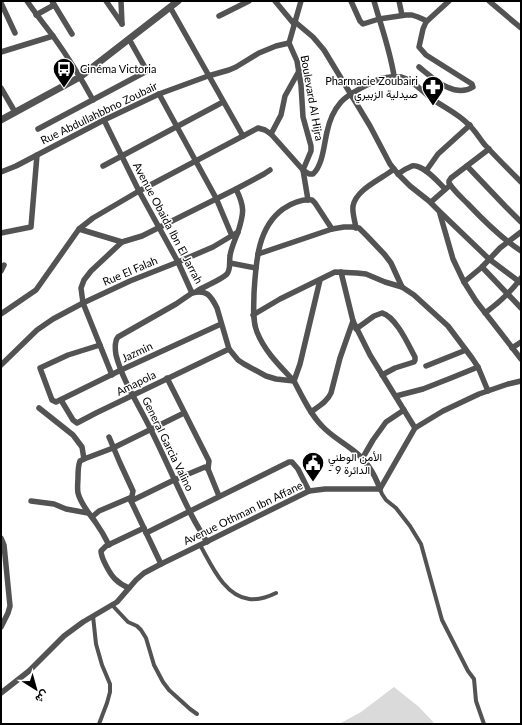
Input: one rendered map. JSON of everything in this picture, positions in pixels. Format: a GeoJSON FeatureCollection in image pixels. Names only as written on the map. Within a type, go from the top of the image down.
{"type":"FeatureCollection","features":[{"type":"Feature","properties":{"kind":"street"},"geometry":{"type":"LineString","coordinates":[[27,1],[53,36],[93,100]]}},
{"type":"Feature","properties":{"kind":"street"},"geometry":{"type":"LineString","coordinates":[[106,1],[122,24],[121,1]]}},
{"type":"Feature","properties":{"kind":"street"},"geometry":{"type":"LineString","coordinates":[[1,120],[80,77],[178,1]]}},
{"type":"Feature","properties":{"kind":"street"},"geometry":{"type":"LineString","coordinates":[[219,16],[249,1]]}},
{"type":"Feature","properties":{"kind":"street"},"geometry":{"type":"LineString","coordinates":[[275,1],[294,23],[313,37],[324,50],[398,174],[431,202],[489,259],[520,281],[500,302],[485,313]]}},
{"type":"Feature","properties":{"kind":"street","name":"Boulevard Al Hijra"},"geometry":{"type":"LineString","coordinates":[[301,1],[289,43],[297,61],[299,70],[303,116],[310,146],[310,151],[303,170],[308,200]]}},
{"type":"Feature","properties":{"kind":"street"},"geometry":{"type":"LineString","coordinates":[[351,1],[362,24],[379,18],[402,15],[412,15],[427,21]]}},
{"type":"Feature","properties":{"kind":"street"},"geometry":{"type":"LineString","coordinates":[[374,1],[389,51],[394,76]]}},
{"type":"Feature","properties":{"kind":"street"},"geometry":{"type":"LineString","coordinates":[[399,1],[402,15]]}},
{"type":"Feature","properties":{"kind":"street"},"geometry":{"type":"LineString","coordinates":[[419,66],[436,80],[451,89],[468,90],[472,89],[473,87],[472,84],[426,55],[419,47],[424,25],[449,1]]}},
{"type":"Feature","properties":{"kind":"street"},"geometry":{"type":"LineString","coordinates":[[490,1],[521,28]]}},
{"type":"Feature","properties":{"kind":"street"},"geometry":{"type":"LineString","coordinates":[[36,15],[53,3],[72,34]]}},
{"type":"Feature","properties":{"kind":"street"},"geometry":{"type":"LineString","coordinates":[[1,4],[15,32]]}},
{"type":"Feature","properties":{"kind":"street"},"geometry":{"type":"LineString","coordinates":[[170,7],[243,136]]}},
{"type":"Feature","properties":{"kind":"street"},"geometry":{"type":"LineString","coordinates":[[1,52],[53,36]]}},
{"type":"Feature","properties":{"kind":"street"},"geometry":{"type":"LineString","coordinates":[[38,129],[147,71],[130,39]]}},
{"type":"Feature","properties":{"kind":"street","name":"Rue Abdullahbbno Zoubair"},"geometry":{"type":"LineString","coordinates":[[1,172],[37,156],[104,120],[159,94],[229,70],[267,49],[289,43]]}},
{"type":"Feature","properties":{"kind":"street"},"geometry":{"type":"LineString","coordinates":[[271,134],[280,115],[285,96],[299,70]]}},
{"type":"Feature","properties":{"kind":"street"},"geometry":{"type":"LineString","coordinates":[[1,314],[36,290],[79,229],[93,218],[139,191],[258,128],[271,134],[303,170],[309,174],[315,173],[324,149],[327,132],[333,115],[342,101],[368,85],[383,78],[394,76],[402,77],[453,112],[470,125],[489,149],[521,182]]}},
{"type":"Feature","properties":{"kind":"street"},"geometry":{"type":"LineString","coordinates":[[1,88],[15,112]]}},
{"type":"Feature","properties":{"kind":"street"},"geometry":{"type":"LineString","coordinates":[[159,94],[216,198],[232,236]]}},
{"type":"Feature","properties":{"kind":"street"},"geometry":{"type":"LineString","coordinates":[[103,166],[223,102]]}},
{"type":"Feature","properties":{"kind":"street","name":"Avenue Obaida Ibn El Jarrah"},"geometry":{"type":"LineString","coordinates":[[104,120],[139,191],[160,227],[194,292],[205,293],[211,298],[216,308],[229,349],[238,360],[255,371],[271,378],[294,381]]}},
{"type":"Feature","properties":{"kind":"street"},"geometry":{"type":"LineString","coordinates":[[426,171],[438,154],[470,125]]}},
{"type":"Feature","properties":{"kind":"street"},"geometry":{"type":"LineString","coordinates":[[431,202],[447,187],[449,180],[489,149]]}},
{"type":"Feature","properties":{"kind":"street"},"geometry":{"type":"LineString","coordinates":[[1,233],[31,226],[37,156]]}},
{"type":"Feature","properties":{"kind":"street"},"geometry":{"type":"LineString","coordinates":[[398,174],[413,166],[418,166],[426,171],[476,212],[507,242],[521,251]]}},
{"type":"Feature","properties":{"kind":"street"},"geometry":{"type":"LineString","coordinates":[[467,166],[521,222]]}},
{"type":"Feature","properties":{"kind":"street"},"geometry":{"type":"LineString","coordinates":[[356,228],[353,212],[355,200],[369,185],[394,169]]}},
{"type":"Feature","properties":{"kind":"street"},"geometry":{"type":"LineString","coordinates":[[112,375],[83,303],[81,288],[84,280],[91,271],[122,242],[137,238],[160,227],[236,189],[270,170]]}},
{"type":"Feature","properties":{"kind":"street"},"geometry":{"type":"LineString","coordinates":[[194,292],[224,277],[229,271],[230,256],[241,222],[243,207],[242,201],[236,189]]}},
{"type":"Feature","properties":{"kind":"street"},"geometry":{"type":"LineString","coordinates":[[332,230],[312,200],[298,201],[290,204],[278,213],[269,224],[262,236],[256,268],[253,315],[257,332],[262,344],[268,352],[294,381],[317,421],[329,434],[354,451],[362,459],[378,482],[382,494],[386,500],[396,508],[417,536],[421,544],[442,620],[468,671],[474,679],[476,701],[484,724]]}},
{"type":"Feature","properties":{"kind":"street"},"geometry":{"type":"LineString","coordinates":[[439,211],[453,259],[464,282],[485,313],[521,359]]}},
{"type":"Feature","properties":{"kind":"street"},"geometry":{"type":"LineString","coordinates":[[258,254],[332,230],[344,227],[356,228],[363,231],[385,255],[402,287]]}},
{"type":"Feature","properties":{"kind":"street"},"geometry":{"type":"LineString","coordinates":[[79,229],[122,242]]}},
{"type":"Feature","properties":{"kind":"street","name":"Rue El Falah"},"geometry":{"type":"LineString","coordinates":[[1,365],[37,330],[53,319],[130,280],[213,247],[238,232]]}},
{"type":"Feature","properties":{"kind":"street"},"geometry":{"type":"LineString","coordinates":[[464,282],[482,267],[500,248],[521,232]]}},
{"type":"Feature","properties":{"kind":"street"},"geometry":{"type":"LineString","coordinates":[[230,263],[256,268]]}},
{"type":"Feature","properties":{"kind":"street"},"geometry":{"type":"LineString","coordinates":[[482,267],[521,308]]}},
{"type":"Feature","properties":{"kind":"street"},"geometry":{"type":"LineString","coordinates":[[253,315],[285,296],[335,272],[366,274],[402,287],[414,295],[441,318],[478,367],[488,391]]}},
{"type":"Feature","properties":{"kind":"street"},"geometry":{"type":"LineString","coordinates":[[341,272],[356,329],[382,375],[415,428]]}},
{"type":"Feature","properties":{"kind":"street"},"geometry":{"type":"LineString","coordinates":[[294,381],[300,364],[320,280]]}},
{"type":"Feature","properties":{"kind":"street","name":"General Garcia Valino"},"geometry":{"type":"LineString","coordinates":[[194,292],[118,337],[115,342],[116,353],[121,370],[174,480],[207,542]]}},
{"type":"Feature","properties":{"kind":"street"},"geometry":{"type":"LineString","coordinates":[[356,329],[374,316],[382,313],[386,314],[397,327],[415,357],[416,360],[414,362],[395,368],[382,375]]}},
{"type":"Feature","properties":{"kind":"street"},"geometry":{"type":"LineString","coordinates":[[311,412],[329,398],[340,358],[353,322]]}},
{"type":"Feature","properties":{"kind":"street","name":"Jazmin"},"geometry":{"type":"LineString","coordinates":[[61,400],[121,370],[221,324]]}},
{"type":"Feature","properties":{"kind":"street"},"geometry":{"type":"LineString","coordinates":[[512,348],[521,342]]}},
{"type":"Feature","properties":{"kind":"street"},"geometry":{"type":"LineString","coordinates":[[61,400],[56,402],[52,400],[40,368],[68,355],[100,346]]}},
{"type":"Feature","properties":{"kind":"street","name":"Amapola"},"geometry":{"type":"LineString","coordinates":[[61,400],[73,420],[77,423],[229,349]]}},
{"type":"Feature","properties":{"kind":"street"},"geometry":{"type":"LineString","coordinates":[[426,366],[466,350]]}},
{"type":"Feature","properties":{"kind":"street"},"geometry":{"type":"LineString","coordinates":[[396,396],[427,387],[478,367]]}},
{"type":"Feature","properties":{"kind":"street"},"geometry":{"type":"LineString","coordinates":[[168,378],[208,461],[208,469],[219,496]]}},
{"type":"Feature","properties":{"kind":"street"},"geometry":{"type":"LineString","coordinates":[[380,489],[415,428],[442,411],[488,391],[521,381]]}},
{"type":"Feature","properties":{"kind":"street"},"geometry":{"type":"LineString","coordinates":[[39,408],[73,435],[82,447],[84,459]]}},
{"type":"Feature","properties":{"kind":"street"},"geometry":{"type":"LineString","coordinates":[[362,459],[386,422],[404,410]]}},
{"type":"Feature","properties":{"kind":"street"},"geometry":{"type":"LineString","coordinates":[[109,545],[100,528],[84,505],[78,492],[80,461],[113,448],[184,413]]}},
{"type":"Feature","properties":{"kind":"street"},"geometry":{"type":"LineString","coordinates":[[109,437],[133,491],[131,499],[161,564]]}},
{"type":"Feature","properties":{"kind":"street"},"geometry":{"type":"LineString","coordinates":[[129,588],[112,576],[101,555],[101,550],[109,545],[190,512],[219,496],[289,462],[292,462],[298,469],[309,491]]}},
{"type":"Feature","properties":{"kind":"street"},"geometry":{"type":"LineString","coordinates":[[31,500],[54,504],[66,509],[90,515],[131,499],[203,467],[208,469]]}},
{"type":"Feature","properties":{"kind":"street","name":"Avenue Othman Ibn Affane"},"geometry":{"type":"LineString","coordinates":[[1,693],[28,671],[64,636],[121,598],[144,573],[309,491],[324,489],[380,489]]}},
{"type":"Feature","properties":{"kind":"street"},"geometry":{"type":"LineString","coordinates":[[1,538],[4,545],[10,606],[1,627]]}},
{"type":"Feature","properties":{"kind":"street"},"geometry":{"type":"LineString","coordinates":[[200,546],[220,580],[242,598],[250,600],[257,599],[276,593]]}},
{"type":"Feature","properties":{"kind":"street"},"geometry":{"type":"LineString","coordinates":[[112,605],[128,622],[137,626],[141,630],[146,638],[154,665],[162,682],[197,714]]}},
{"type":"Feature","properties":{"kind":"street"},"geometry":{"type":"LineString","coordinates":[[93,616],[96,644],[102,666],[110,684],[110,692],[107,703],[99,724]]}},
{"type":"Feature","properties":{"kind":"shaded area"},"geometry":{"type":"Polygon","coordinates":[[[394,687],[419,707],[435,724],[339,724],[361,712],[394,687]]]}},
{"type":"Feature","properties":{"kind":"place","name":"Cinéma Victoria"},"geometry":{"type":"Point","coordinates":[64,88]}},
{"type":"Feature","properties":{"kind":"place","name":"Pharmacie Zoubairi صيدلية الزبيري"},"geometry":{"type":"Point","coordinates":[433,106]}},
{"type":"Feature","properties":{"kind":"place","name":"الأمن الوطني - الدائرة 9"},"geometry":{"type":"Point","coordinates":[313,482]}}]}
